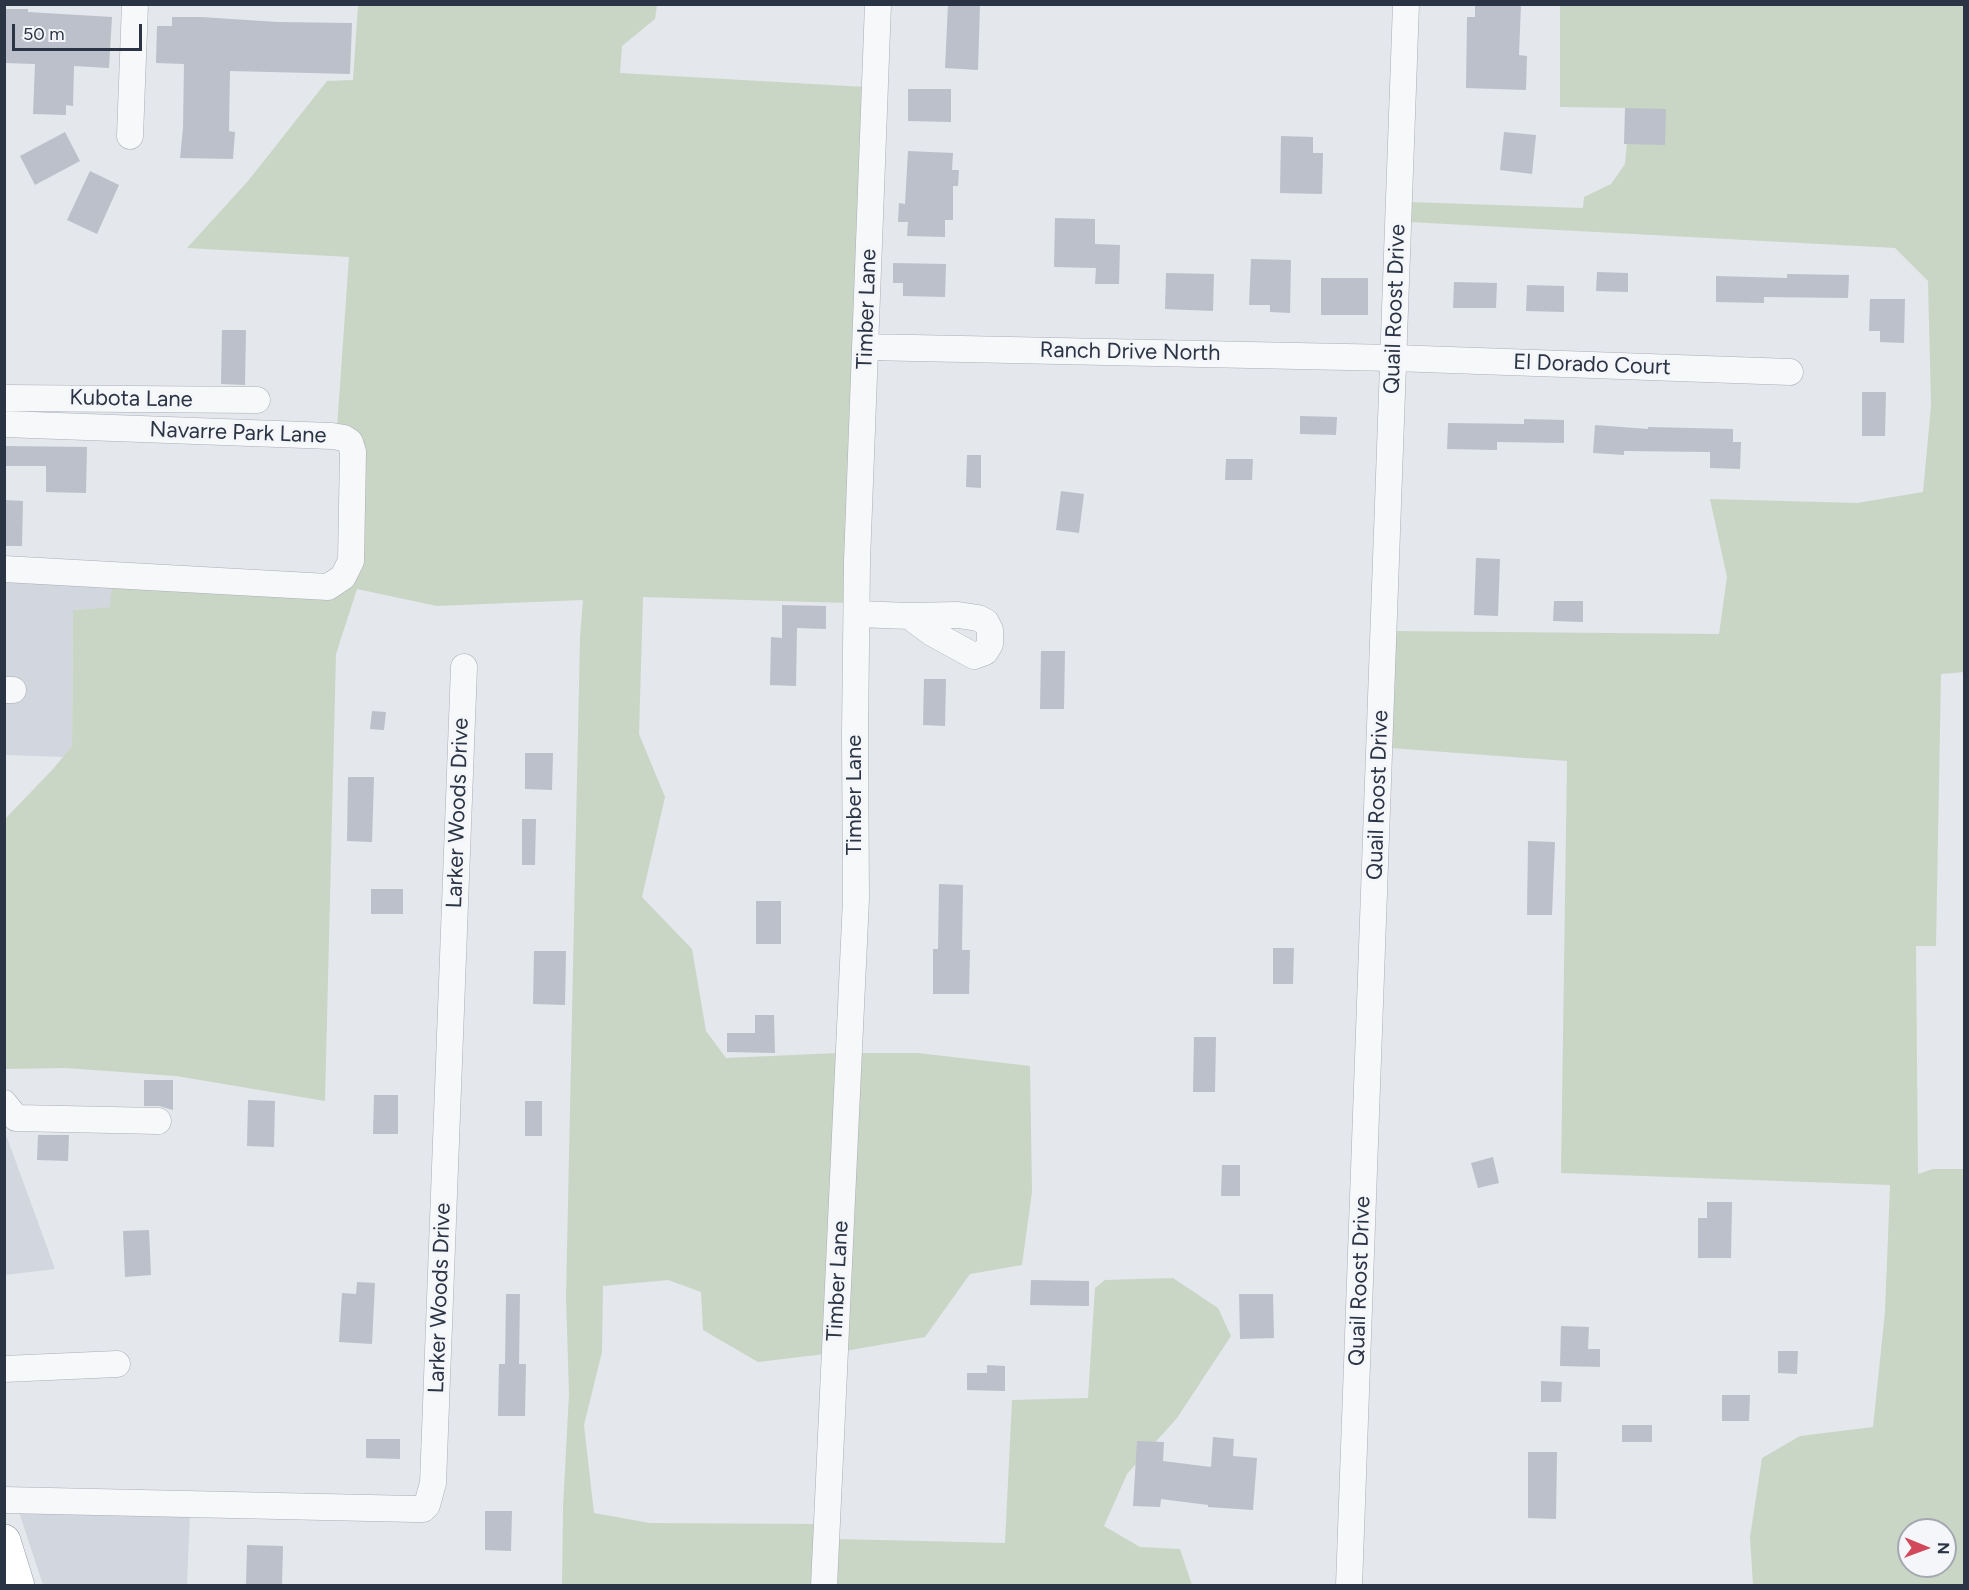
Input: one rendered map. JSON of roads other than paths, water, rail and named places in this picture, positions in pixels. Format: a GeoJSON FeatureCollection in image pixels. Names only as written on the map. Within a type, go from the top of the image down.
{"type":"FeatureCollection","features":[{"type":"Feature","properties":{"kind":"highway"},"geometry":{"type":"LineString","coordinates":[[4,1541],[18,1586]]}},
{"type":"Feature","properties":{"kind":"street"},"geometry":{"type":"LineString","coordinates":[[130,136],[135,4]]}},
{"type":"Feature","properties":{"kind":"street","name":"Timber Lane"},"geometry":{"type":"LineString","coordinates":[[824,1586],[856,899],[856,614],[878,4]]}},
{"type":"Feature","properties":{"kind":"street","name":"Quail Roost Drive"},"geometry":{"type":"LineString","coordinates":[[1349,1586],[1406,4]]}},
{"type":"Feature","properties":{"kind":"street","name":"Ranch Drive North"},"geometry":{"type":"LineString","coordinates":[[866,347],[1394,358]]}},
{"type":"Feature","properties":{"kind":"street","name":"El Dorado Court"},"geometry":{"type":"LineString","coordinates":[[1394,358],[1790,372]]}},
{"type":"Feature","properties":{"kind":"street","name":"Kubota Lane"},"geometry":{"type":"LineString","coordinates":[[4,398],[257,400]]}},
{"type":"Feature","properties":{"kind":"street","name":"Navarre Park Lane"},"geometry":{"type":"LineString","coordinates":[[4,424],[332,436],[344,438],[350,442],[353,452],[351,561],[343,577],[328,587],[4,569]]}},
{"type":"Feature","properties":{"kind":"street"},"geometry":{"type":"LineString","coordinates":[[856,614],[909,616]]}},
{"type":"Feature","properties":{"kind":"street","name":"Larker Woods Drive"},"geometry":{"type":"LineString","coordinates":[[4,1500],[415,1509],[423,1509],[427,1505],[433,1483],[464,667]]}},
{"type":"Feature","properties":{"kind":"street"},"geometry":{"type":"LineString","coordinates":[[4,1103],[16,1118],[158,1121]]}},
{"type":"Feature","properties":{"kind":"street"},"geometry":{"type":"LineString","coordinates":[[4,1369],[117,1364]]}}]}
